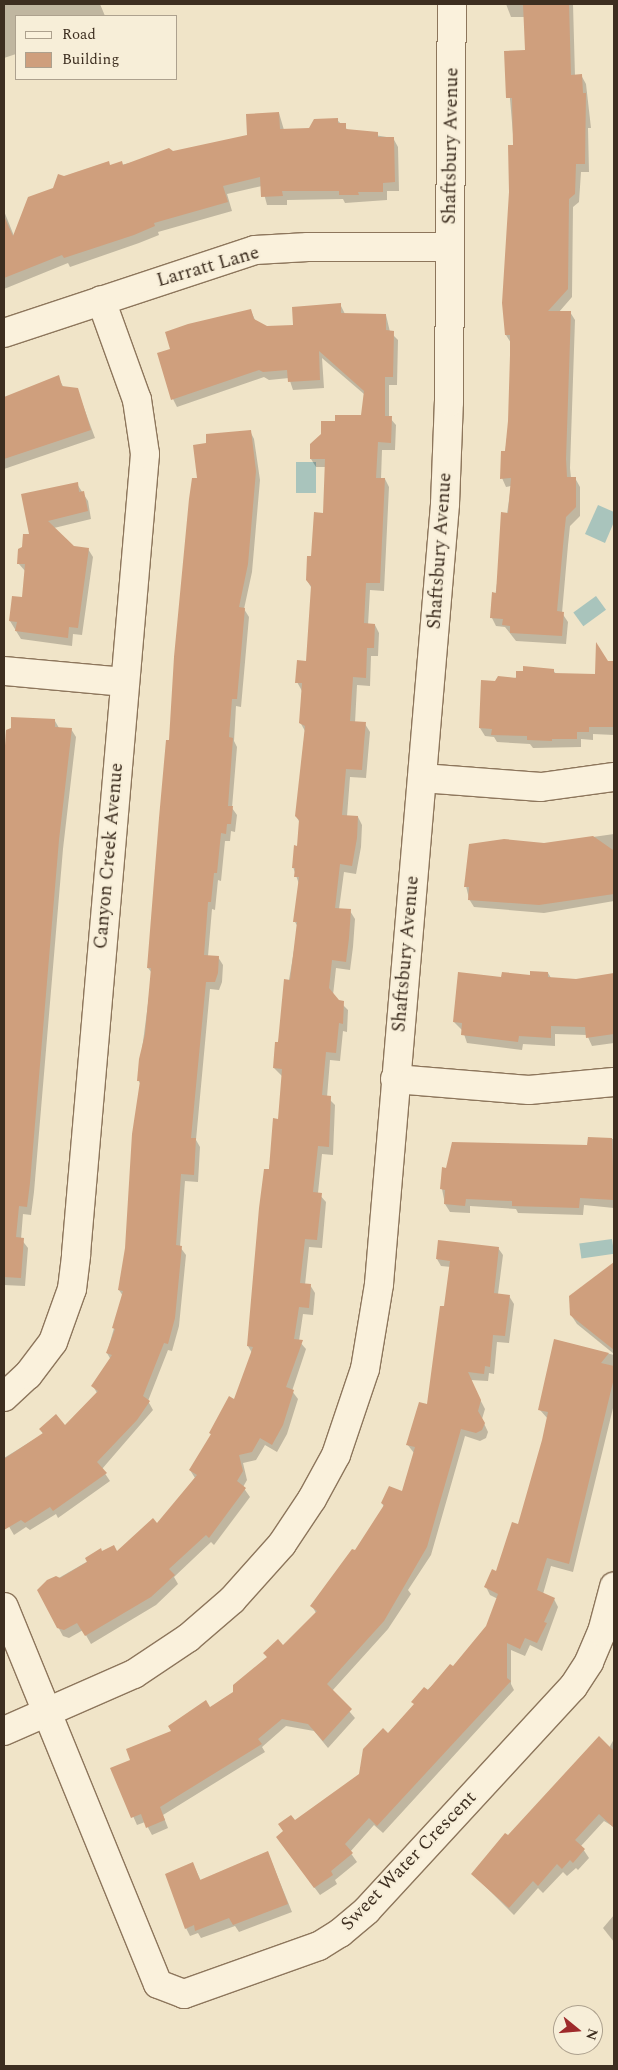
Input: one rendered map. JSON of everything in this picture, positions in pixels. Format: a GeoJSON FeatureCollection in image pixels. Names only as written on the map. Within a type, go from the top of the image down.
{"type":"FeatureCollection","features":[{"type":"Feature","properties":{"kind":"street","name":"Shaftsbury Avenue"},"geometry":{"type":"LineString","coordinates":[[4,1731],[134,1674],[211,1619],[254,1578],[282,1544],[328,1470],[358,1393],[370,1342],[378,1284],[445,504],[452,4]]}},
{"type":"Feature","properties":{"kind":"street","name":"Larratt Lane"},"geometry":{"type":"LineString","coordinates":[[4,333],[255,250],[308,247],[449,247]]}},
{"type":"Feature","properties":{"kind":"street","name":"Canyon Creek Avenue"},"geometry":{"type":"LineString","coordinates":[[4,1397],[28,1375],[53,1342],[72,1289],[145,454],[137,400],[101,300]]}},
{"type":"Feature","properties":{"kind":"street"},"geometry":{"type":"LineString","coordinates":[[4,671],[124,682]]}},
{"type":"Feature","properties":{"kind":"street"},"geometry":{"type":"LineString","coordinates":[[422,778],[541,787],[614,776]]}},
{"type":"Feature","properties":{"kind":"street"},"geometry":{"type":"LineString","coordinates":[[395,1079],[529,1090],[579,1088],[614,1082]]}},
{"type":"Feature","properties":{"kind":"street","name":"Sweet Water Crescent"},"geometry":{"type":"LineString","coordinates":[[4,1608],[46,1713],[149,1956],[158,1984],[184,1994],[319,1946],[340,1933],[367,1910],[573,1687],[589,1662],[602,1632],[614,1587]]}},
{"type":"Feature","properties":{"kind":"water"},"geometry":{"type":"Polygon","coordinates":[[[296,462],[316,462],[316,493],[296,493],[296,462]]]}},
{"type":"Feature","properties":{"kind":"water"},"geometry":{"type":"Polygon","coordinates":[[[598,505],[614,512],[614,522],[605,543],[585,534],[598,505]]]}},
{"type":"Feature","properties":{"kind":"water"},"geometry":{"type":"Polygon","coordinates":[[[596,596],[606,610],[583,626],[573,612],[596,596]]]}},
{"type":"Feature","properties":{"kind":"water"},"geometry":{"type":"Polygon","coordinates":[[[612,1239],[614,1254],[581,1258],[579,1244],[612,1239]]]}},
{"type":"Feature","properties":{"kind":"building"},"geometry":{"type":"Polygon","coordinates":[[[523,4],[569,4],[571,75],[582,74],[583,93],[586,93],[585,164],[576,164],[575,194],[569,199],[568,289],[548,311],[571,311],[566,459],[567,477],[576,477],[576,507],[566,517],[564,535],[557,611],[564,612],[562,636],[510,633],[510,626],[502,625],[503,619],[490,618],[492,592],[496,593],[501,512],[508,513],[511,478],[500,479],[501,451],[505,451],[508,421],[510,335],[505,335],[502,303],[509,192],[508,145],[513,145],[512,98],[506,98],[504,51],[525,50],[523,4]]]}},
{"type":"Feature","properties":{"kind":"building"},"geometry":{"type":"Polygon","coordinates":[[[279,112],[280,129],[309,128],[314,119],[338,118],[338,123],[346,123],[346,129],[378,132],[378,137],[394,137],[395,182],[383,183],[383,192],[358,192],[359,195],[339,195],[339,191],[282,191],[283,196],[261,197],[260,177],[223,186],[228,202],[154,223],[155,226],[134,235],[64,258],[62,255],[4,278],[4,216],[13,236],[28,197],[53,188],[58,174],[64,176],[109,161],[110,165],[122,161],[123,165],[169,148],[173,151],[247,135],[246,114],[279,112]]]}},
{"type":"Feature","properties":{"kind":"building"},"geometry":{"type":"Polygon","coordinates":[[[341,303],[341,313],[386,314],[386,330],[394,331],[393,377],[385,377],[385,416],[392,416],[391,443],[378,442],[376,478],[385,478],[380,583],[366,583],[364,623],[375,624],[374,648],[367,648],[366,678],[353,677],[350,721],[366,722],[362,770],[346,769],[342,815],[358,816],[357,838],[352,866],[340,864],[335,908],[351,909],[346,962],[332,960],[329,988],[339,1000],[344,1001],[343,1024],[339,1023],[336,1053],[326,1052],[322,1095],[331,1096],[329,1147],[318,1146],[313,1192],[322,1193],[317,1240],[305,1239],[300,1283],[311,1284],[309,1308],[299,1307],[294,1339],[303,1340],[286,1387],[294,1390],[283,1425],[272,1445],[260,1438],[252,1452],[239,1455],[243,1471],[237,1481],[246,1488],[209,1538],[206,1535],[169,1569],[175,1575],[151,1597],[85,1636],[77,1623],[64,1630],[57,1628],[37,1590],[47,1580],[56,1576],[60,1578],[87,1562],[85,1558],[101,1548],[102,1551],[114,1545],[117,1551],[153,1518],[157,1523],[197,1475],[189,1470],[211,1434],[209,1433],[229,1396],[234,1399],[253,1347],[247,1346],[259,1208],[264,1169],[269,1169],[273,1118],[278,1119],[282,1069],[273,1068],[275,1042],[278,1042],[284,979],[290,980],[297,922],[293,922],[299,877],[294,877],[295,868],[292,868],[294,845],[297,846],[299,820],[295,816],[305,726],[299,723],[302,683],[295,683],[297,660],[306,661],[311,586],[306,580],[307,556],[311,556],[314,512],[323,513],[325,459],[310,459],[310,444],[321,434],[321,421],[335,421],[335,415],[361,415],[364,391],[319,351],[320,380],[288,382],[287,370],[263,372],[259,370],[171,400],[157,353],[170,349],[165,332],[188,324],[251,309],[254,319],[267,326],[293,325],[292,307],[341,303]]]}},
{"type":"Feature","properties":{"kind":"building"},"geometry":{"type":"Polygon","coordinates":[[[59,375],[62,386],[78,388],[91,430],[4,459],[4,397],[59,375]]]}},
{"type":"Feature","properties":{"kind":"building"},"geometry":{"type":"Polygon","coordinates":[[[251,430],[256,471],[248,564],[239,607],[245,608],[237,699],[232,699],[229,737],[233,738],[228,806],[233,806],[231,824],[227,824],[226,834],[221,833],[217,873],[214,873],[211,902],[208,902],[204,955],[219,956],[218,973],[215,982],[206,982],[191,1138],[196,1138],[194,1175],[181,1174],[176,1245],[182,1246],[175,1318],[168,1344],[164,1343],[143,1396],[150,1401],[137,1420],[97,1462],[107,1473],[53,1511],[50,1507],[25,1523],[21,1520],[4,1530],[4,1459],[43,1433],[39,1429],[56,1414],[65,1425],[98,1391],[91,1386],[112,1355],[106,1353],[115,1329],[112,1328],[123,1291],[118,1290],[125,1248],[132,1134],[140,1081],[137,1081],[139,1059],[145,1034],[151,968],[147,968],[166,740],[169,740],[174,657],[189,499],[192,478],[197,478],[193,445],[206,443],[206,434],[251,430]]]}},
{"type":"Feature","properties":{"kind":"building"},"geometry":{"type":"Polygon","coordinates":[[[78,482],[79,492],[84,491],[88,511],[48,521],[74,546],[89,548],[78,628],[69,627],[68,638],[15,631],[17,622],[9,621],[12,596],[22,597],[25,564],[17,564],[18,549],[22,547],[23,534],[29,534],[21,494],[78,482]]]}},
{"type":"Feature","properties":{"kind":"building"},"geometry":{"type":"Polygon","coordinates":[[[596,642],[608,661],[614,661],[614,727],[589,727],[589,732],[577,732],[577,739],[552,739],[552,741],[527,740],[527,736],[491,735],[492,729],[479,728],[481,680],[495,681],[498,676],[516,678],[516,671],[523,671],[523,666],[554,669],[554,673],[595,674],[596,642]]]}},
{"type":"Feature","properties":{"kind":"building"},"geometry":{"type":"Polygon","coordinates":[[[11,717],[55,719],[55,727],[72,728],[59,840],[30,1183],[27,1207],[19,1206],[16,1237],[24,1238],[21,1278],[4,1277],[4,761],[6,730],[11,728],[11,717]]]}},
{"type":"Feature","properties":{"kind":"building"},"geometry":{"type":"Polygon","coordinates":[[[593,836],[613,850],[614,894],[539,905],[468,900],[469,887],[464,887],[469,844],[504,839],[544,843],[593,836]]]}},
{"type":"Feature","properties":{"kind":"building"},"geometry":{"type":"Polygon","coordinates":[[[530,971],[548,972],[548,977],[576,979],[614,973],[614,1034],[586,1038],[585,1027],[551,1026],[551,1038],[519,1036],[518,1042],[461,1035],[462,1023],[453,1022],[458,972],[501,977],[502,972],[530,975],[530,971]]]}},
{"type":"Feature","properties":{"kind":"building"},"geometry":{"type":"Polygon","coordinates":[[[588,1137],[612,1138],[614,1200],[580,1198],[579,1208],[512,1206],[512,1201],[466,1199],[465,1206],[444,1204],[445,1190],[440,1189],[442,1167],[446,1168],[452,1142],[587,1145],[588,1137]]]}},
{"type":"Feature","properties":{"kind":"building"},"geometry":{"type":"Polygon","coordinates":[[[438,1240],[499,1247],[494,1293],[510,1295],[505,1336],[493,1335],[490,1367],[485,1366],[484,1374],[468,1372],[481,1400],[478,1411],[485,1423],[482,1430],[476,1433],[461,1429],[427,1547],[384,1621],[327,1684],[352,1709],[323,1741],[308,1724],[282,1719],[258,1739],[262,1744],[160,1807],[165,1820],[146,1828],[141,1814],[131,1818],[110,1768],[130,1760],[126,1749],[171,1731],[168,1726],[206,1700],[210,1707],[233,1692],[233,1685],[267,1657],[263,1653],[278,1639],[283,1645],[317,1611],[310,1606],[352,1549],[355,1550],[384,1505],[381,1503],[389,1486],[402,1491],[415,1447],[406,1445],[419,1402],[427,1404],[440,1306],[444,1306],[450,1261],[436,1259],[438,1240]]]}},
{"type":"Feature","properties":{"kind":"building"},"geometry":{"type":"Polygon","coordinates":[[[614,1262],[614,1350],[570,1315],[569,1296],[614,1262]]]}},
{"type":"Feature","properties":{"kind":"building"},"geometry":{"type":"Polygon","coordinates":[[[554,1339],[609,1353],[601,1363],[614,1366],[614,1378],[569,1564],[547,1558],[537,1590],[555,1598],[544,1622],[547,1623],[537,1643],[525,1638],[520,1649],[507,1643],[507,1678],[511,1681],[377,1826],[369,1818],[345,1844],[353,1853],[331,1871],[333,1875],[314,1888],[276,1837],[283,1831],[278,1824],[291,1815],[295,1820],[359,1774],[363,1749],[383,1728],[388,1733],[414,1704],[411,1702],[424,1687],[428,1690],[450,1664],[453,1666],[486,1626],[498,1594],[484,1587],[492,1569],[496,1571],[512,1522],[518,1524],[542,1440],[548,1412],[538,1410],[554,1339]]]}},
{"type":"Feature","properties":{"kind":"building"},"geometry":{"type":"Polygon","coordinates":[[[599,1736],[614,1751],[614,1828],[599,1814],[575,1840],[585,1849],[573,1863],[570,1860],[562,1869],[557,1864],[538,1886],[533,1881],[509,1908],[471,1874],[505,1833],[508,1835],[599,1736]]]}},
{"type":"Feature","properties":{"kind":"building"},"geometry":{"type":"Polygon","coordinates":[[[268,1851],[288,1904],[233,1925],[229,1918],[195,1931],[194,1925],[185,1929],[165,1874],[193,1862],[200,1880],[268,1851]]]}}]}
